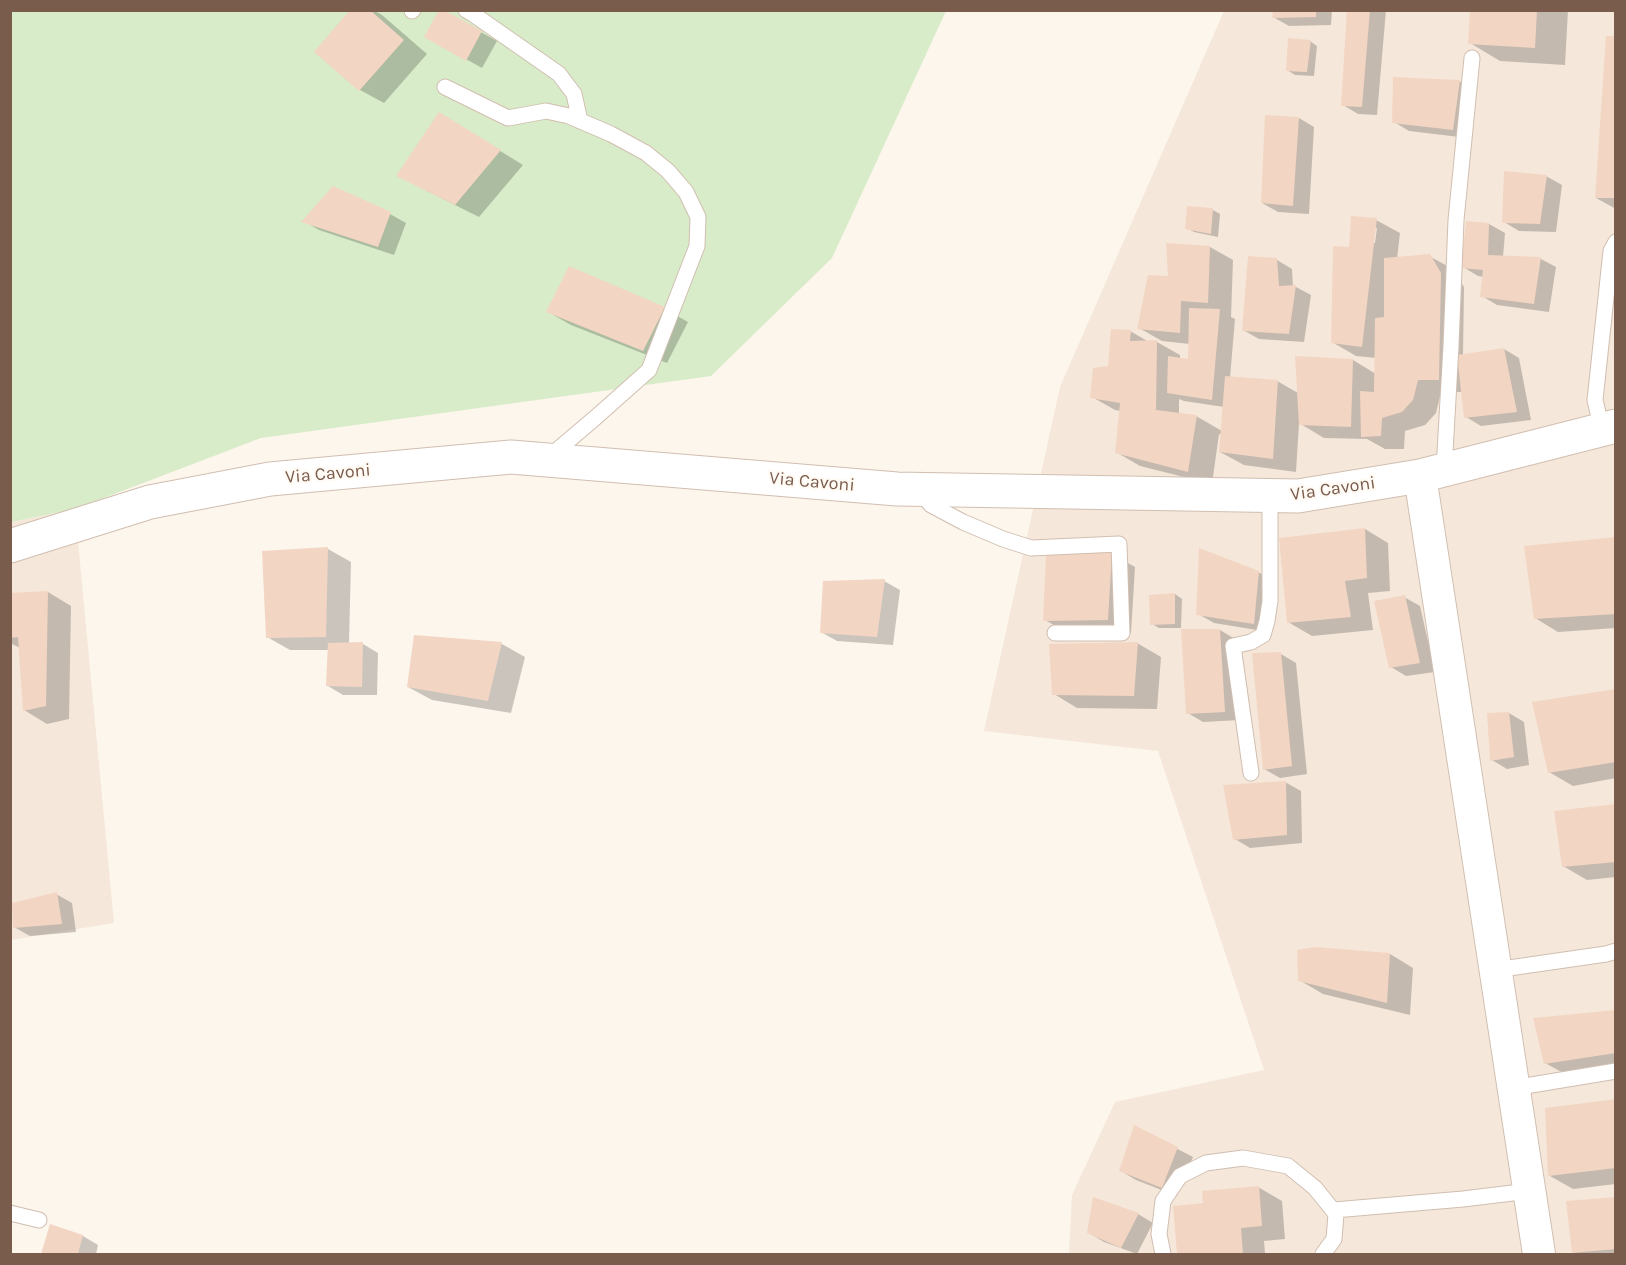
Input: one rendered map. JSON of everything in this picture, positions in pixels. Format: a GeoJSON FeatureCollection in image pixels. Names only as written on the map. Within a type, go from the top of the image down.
{"type":"FeatureCollection","features":[{"type":"Feature","properties":{"kind":"street","name":"Via Cavoni"},"geometry":{"type":"LineString","coordinates":[[10,546],[150,502],[270,479],[511,457],[897,489],[1298,496],[1432,473],[1609,428]]}},
{"type":"Feature","properties":{"kind":"street"},"geometry":{"type":"LineString","coordinates":[[1432,473],[1495,970],[1539,1254]]}},
{"type":"Feature","properties":{"kind":"lane"},"geometry":{"type":"LineString","coordinates":[[466,10],[559,74],[574,94],[580,121]]}},
{"type":"Feature","properties":{"kind":"lane"},"geometry":{"type":"LineString","coordinates":[[1432,473],[1451,346],[1456,220],[1472,58]]}},
{"type":"Feature","properties":{"kind":"lane"},"geometry":{"type":"LineString","coordinates":[[445,87],[508,118],[546,111],[569,116],[611,134],[646,153],[668,171],[686,192],[698,217],[697,246],[649,370],[546,459]]}},
{"type":"Feature","properties":{"kind":"lane"},"geometry":{"type":"LineString","coordinates":[[1609,428],[1595,400],[1611,251],[1616,242]]}},
{"type":"Feature","properties":{"kind":"lane"},"geometry":{"type":"LineString","coordinates":[[918,489],[931,505],[963,522],[1031,548],[1119,544],[1122,633],[1055,633]]}},
{"type":"Feature","properties":{"kind":"lane"},"geometry":{"type":"LineString","coordinates":[[1251,773],[1233,646],[1251,642],[1263,635],[1267,621],[1270,601],[1270,496]]}},
{"type":"Feature","properties":{"kind":"lane"},"geometry":{"type":"LineString","coordinates":[[1495,970],[1616,951]]}},
{"type":"Feature","properties":{"kind":"lane"},"geometry":{"type":"LineString","coordinates":[[1513,1088],[1616,1071]]}},
{"type":"Feature","properties":{"kind":"lane"},"geometry":{"type":"LineString","coordinates":[[1163,1254],[1159,1234],[1163,1201],[1180,1176],[1206,1163],[1243,1158],[1288,1166],[1315,1188],[1334,1210],[1336,1214],[1334,1239],[1323,1254]]}},
{"type":"Feature","properties":{"kind":"lane"},"geometry":{"type":"LineString","coordinates":[[1334,1210],[1529,1191]]}},
{"type":"Feature","properties":{"kind":"lane"},"geometry":{"type":"LineString","coordinates":[[10,1213],[39,1220]]}},
{"type":"Feature","properties":{"kind":"shaded area"},"geometry":{"type":"Polygon","coordinates":[[[1224,11],[1615,11],[1615,1254],[1069,1254],[1072,1195],[1115,1102],[1264,1070],[1158,751],[984,731],[1060,387],[1224,11]]]}},
{"type":"Feature","properties":{"kind":"shaded area"},"geometry":{"type":"Polygon","coordinates":[[[75,509],[114,923],[11,940],[11,522],[75,509]]]}},
{"type":"Feature","properties":{"kind":"green space"},"geometry":{"type":"Polygon","coordinates":[[[11,11],[946,11],[832,258],[711,376],[261,438],[75,509],[11,522],[11,11]]]}},
{"type":"Feature","properties":{"kind":"building"},"geometry":{"type":"Polygon","coordinates":[[[350,10],[370,10],[404,40],[359,91],[314,52],[350,10]]]}},
{"type":"Feature","properties":{"kind":"building"},"geometry":{"type":"Polygon","coordinates":[[[439,10],[444,10],[482,31],[466,61],[424,37],[439,10]]]}},
{"type":"Feature","properties":{"kind":"building"},"geometry":{"type":"Polygon","coordinates":[[[1273,10],[1316,10],[1316,17],[1272,18],[1273,10]]]}},
{"type":"Feature","properties":{"kind":"building"},"geometry":{"type":"Polygon","coordinates":[[[1347,10],[1370,10],[1362,107],[1341,106],[1347,10]]]}},
{"type":"Feature","properties":{"kind":"building"},"geometry":{"type":"Polygon","coordinates":[[[1470,10],[1537,10],[1535,48],[1468,44],[1470,10]]]}},
{"type":"Feature","properties":{"kind":"building"},"geometry":{"type":"Polygon","coordinates":[[[1606,36],[1616,36],[1616,198],[1595,198],[1606,36]]]}},
{"type":"Feature","properties":{"kind":"building"},"geometry":{"type":"Polygon","coordinates":[[[1288,38],[1311,40],[1307,72],[1286,71],[1288,38]]]}},
{"type":"Feature","properties":{"kind":"building"},"geometry":{"type":"Polygon","coordinates":[[[1393,77],[1460,80],[1453,130],[1392,123],[1393,77]]]}},
{"type":"Feature","properties":{"kind":"building"},"geometry":{"type":"Polygon","coordinates":[[[439,112],[501,150],[455,205],[396,176],[439,112]]]}},
{"type":"Feature","properties":{"kind":"building"},"geometry":{"type":"Polygon","coordinates":[[[1265,115],[1299,117],[1293,206],[1261,203],[1265,115]]]}},
{"type":"Feature","properties":{"kind":"building"},"geometry":{"type":"Polygon","coordinates":[[[1504,171],[1547,175],[1540,224],[1502,223],[1504,171]]]}},
{"type":"Feature","properties":{"kind":"building"},"geometry":{"type":"Polygon","coordinates":[[[333,186],[391,212],[378,247],[301,222],[333,186]]]}},
{"type":"Feature","properties":{"kind":"building"},"geometry":{"type":"Polygon","coordinates":[[[1187,206],[1213,208],[1211,234],[1185,229],[1187,206]]]}},
{"type":"Feature","properties":{"kind":"building"},"geometry":{"type":"Polygon","coordinates":[[[1351,216],[1377,218],[1362,347],[1331,343],[1333,246],[1349,247],[1351,216]]]}},
{"type":"Feature","properties":{"kind":"building"},"geometry":{"type":"Polygon","coordinates":[[[1466,221],[1489,223],[1488,255],[1541,257],[1534,304],[1480,297],[1483,270],[1461,268],[1466,221]]]}},
{"type":"Feature","properties":{"kind":"building"},"geometry":{"type":"Polygon","coordinates":[[[1166,243],[1210,246],[1208,303],[1181,301],[1180,333],[1137,329],[1148,275],[1168,276],[1166,243]]]}},
{"type":"Feature","properties":{"kind":"building"},"geometry":{"type":"Polygon","coordinates":[[[1430,254],[1441,273],[1439,380],[1418,380],[1413,400],[1402,412],[1382,418],[1381,436],[1361,437],[1360,391],[1374,392],[1375,318],[1384,317],[1384,258],[1430,254]]]}},
{"type":"Feature","properties":{"kind":"building"},"geometry":{"type":"Polygon","coordinates":[[[1248,256],[1277,258],[1279,286],[1296,285],[1289,334],[1242,331],[1248,256]]]}},
{"type":"Feature","properties":{"kind":"building"},"geometry":{"type":"Polygon","coordinates":[[[569,266],[665,307],[643,351],[546,312],[569,266]]]}},
{"type":"Feature","properties":{"kind":"building"},"geometry":{"type":"Polygon","coordinates":[[[1189,308],[1220,309],[1212,400],[1167,393],[1168,356],[1188,359],[1189,308]]]}},
{"type":"Feature","properties":{"kind":"building"},"geometry":{"type":"Polygon","coordinates":[[[1111,329],[1131,330],[1130,341],[1157,340],[1156,410],[1197,415],[1188,472],[1115,453],[1120,403],[1090,398],[1093,368],[1108,366],[1111,329]]]}},
{"type":"Feature","properties":{"kind":"building"},"geometry":{"type":"Polygon","coordinates":[[[1504,348],[1517,412],[1464,418],[1457,355],[1504,348]]]}},
{"type":"Feature","properties":{"kind":"building"},"geometry":{"type":"Polygon","coordinates":[[[1295,356],[1353,359],[1351,427],[1299,425],[1295,356]]]}},
{"type":"Feature","properties":{"kind":"building"},"geometry":{"type":"Polygon","coordinates":[[[1225,376],[1278,380],[1273,459],[1219,452],[1225,376]]]}},
{"type":"Feature","properties":{"kind":"building"},"geometry":{"type":"Polygon","coordinates":[[[1365,528],[1367,578],[1345,581],[1351,617],[1287,623],[1279,538],[1365,528]]]}},
{"type":"Feature","properties":{"kind":"building"},"geometry":{"type":"Polygon","coordinates":[[[1616,537],[1616,614],[1534,619],[1524,546],[1616,537]]]}},
{"type":"Feature","properties":{"kind":"building"},"geometry":{"type":"Polygon","coordinates":[[[328,547],[326,637],[266,638],[262,551],[328,547]]]}},
{"type":"Feature","properties":{"kind":"building"},"geometry":{"type":"Polygon","coordinates":[[[1199,548],[1259,571],[1254,624],[1196,615],[1199,548]]]}},
{"type":"Feature","properties":{"kind":"building"},"geometry":{"type":"Polygon","coordinates":[[[1112,552],[1108,620],[1043,621],[1046,555],[1112,552]]]}},
{"type":"Feature","properties":{"kind":"building"},"geometry":{"type":"Polygon","coordinates":[[[885,579],[877,637],[820,633],[823,581],[885,579]]]}},
{"type":"Feature","properties":{"kind":"building"},"geometry":{"type":"Polygon","coordinates":[[[48,591],[46,706],[23,711],[18,637],[10,638],[10,593],[48,591]]]}},
{"type":"Feature","properties":{"kind":"building"},"geometry":{"type":"Polygon","coordinates":[[[1175,593],[1175,624],[1150,625],[1149,595],[1175,593]]]}},
{"type":"Feature","properties":{"kind":"building"},"geometry":{"type":"Polygon","coordinates":[[[1405,595],[1420,663],[1389,668],[1374,601],[1405,595]]]}},
{"type":"Feature","properties":{"kind":"building"},"geometry":{"type":"Polygon","coordinates":[[[1181,629],[1220,629],[1225,712],[1186,714],[1181,629]]]}},
{"type":"Feature","properties":{"kind":"building"},"geometry":{"type":"Polygon","coordinates":[[[414,635],[502,642],[488,701],[407,687],[414,635]]]}},
{"type":"Feature","properties":{"kind":"building"},"geometry":{"type":"Polygon","coordinates":[[[363,642],[362,687],[326,686],[328,643],[363,642]]]}},
{"type":"Feature","properties":{"kind":"building"},"geometry":{"type":"Polygon","coordinates":[[[1138,642],[1134,696],[1052,695],[1049,644],[1138,642]]]}},
{"type":"Feature","properties":{"kind":"building"},"geometry":{"type":"Polygon","coordinates":[[[1281,652],[1292,766],[1263,770],[1252,653],[1281,652]]]}},
{"type":"Feature","properties":{"kind":"building"},"geometry":{"type":"Polygon","coordinates":[[[1616,689],[1616,762],[1548,773],[1532,702],[1616,689]]]}},
{"type":"Feature","properties":{"kind":"building"},"geometry":{"type":"Polygon","coordinates":[[[1509,712],[1514,757],[1490,761],[1487,713],[1509,712]]]}},
{"type":"Feature","properties":{"kind":"building"},"geometry":{"type":"Polygon","coordinates":[[[1286,781],[1287,835],[1233,840],[1223,785],[1286,781]]]}},
{"type":"Feature","properties":{"kind":"building"},"geometry":{"type":"Polygon","coordinates":[[[1616,804],[1616,862],[1562,867],[1554,811],[1616,804]]]}},
{"type":"Feature","properties":{"kind":"building"},"geometry":{"type":"Polygon","coordinates":[[[57,892],[62,924],[13,928],[12,903],[57,892]]]}},
{"type":"Feature","properties":{"kind":"building"},"geometry":{"type":"Polygon","coordinates":[[[1315,947],[1390,953],[1387,1003],[1298,981],[1297,950],[1315,947]]]}},
{"type":"Feature","properties":{"kind":"building"},"geometry":{"type":"Polygon","coordinates":[[[1616,1010],[1616,1053],[1544,1064],[1533,1018],[1616,1010]]]}},
{"type":"Feature","properties":{"kind":"building"},"geometry":{"type":"Polygon","coordinates":[[[1616,1099],[1616,1168],[1548,1176],[1545,1108],[1616,1099]]]}},
{"type":"Feature","properties":{"kind":"building"},"geometry":{"type":"Polygon","coordinates":[[[1134,1125],[1178,1147],[1162,1188],[1119,1171],[1134,1125]]]}},
{"type":"Feature","properties":{"kind":"building"},"geometry":{"type":"Polygon","coordinates":[[[1259,1186],[1262,1226],[1241,1228],[1243,1254],[1177,1254],[1173,1206],[1203,1203],[1202,1191],[1259,1186]]]}},
{"type":"Feature","properties":{"kind":"building"},"geometry":{"type":"Polygon","coordinates":[[[1093,1197],[1139,1213],[1121,1248],[1087,1233],[1093,1197]]]}},
{"type":"Feature","properties":{"kind":"building"},"geometry":{"type":"Polygon","coordinates":[[[1616,1197],[1616,1249],[1572,1253],[1566,1201],[1616,1197]]]}},
{"type":"Feature","properties":{"kind":"building"},"geometry":{"type":"Polygon","coordinates":[[[50,1224],[83,1235],[78,1254],[41,1254],[50,1224]]]}}]}
